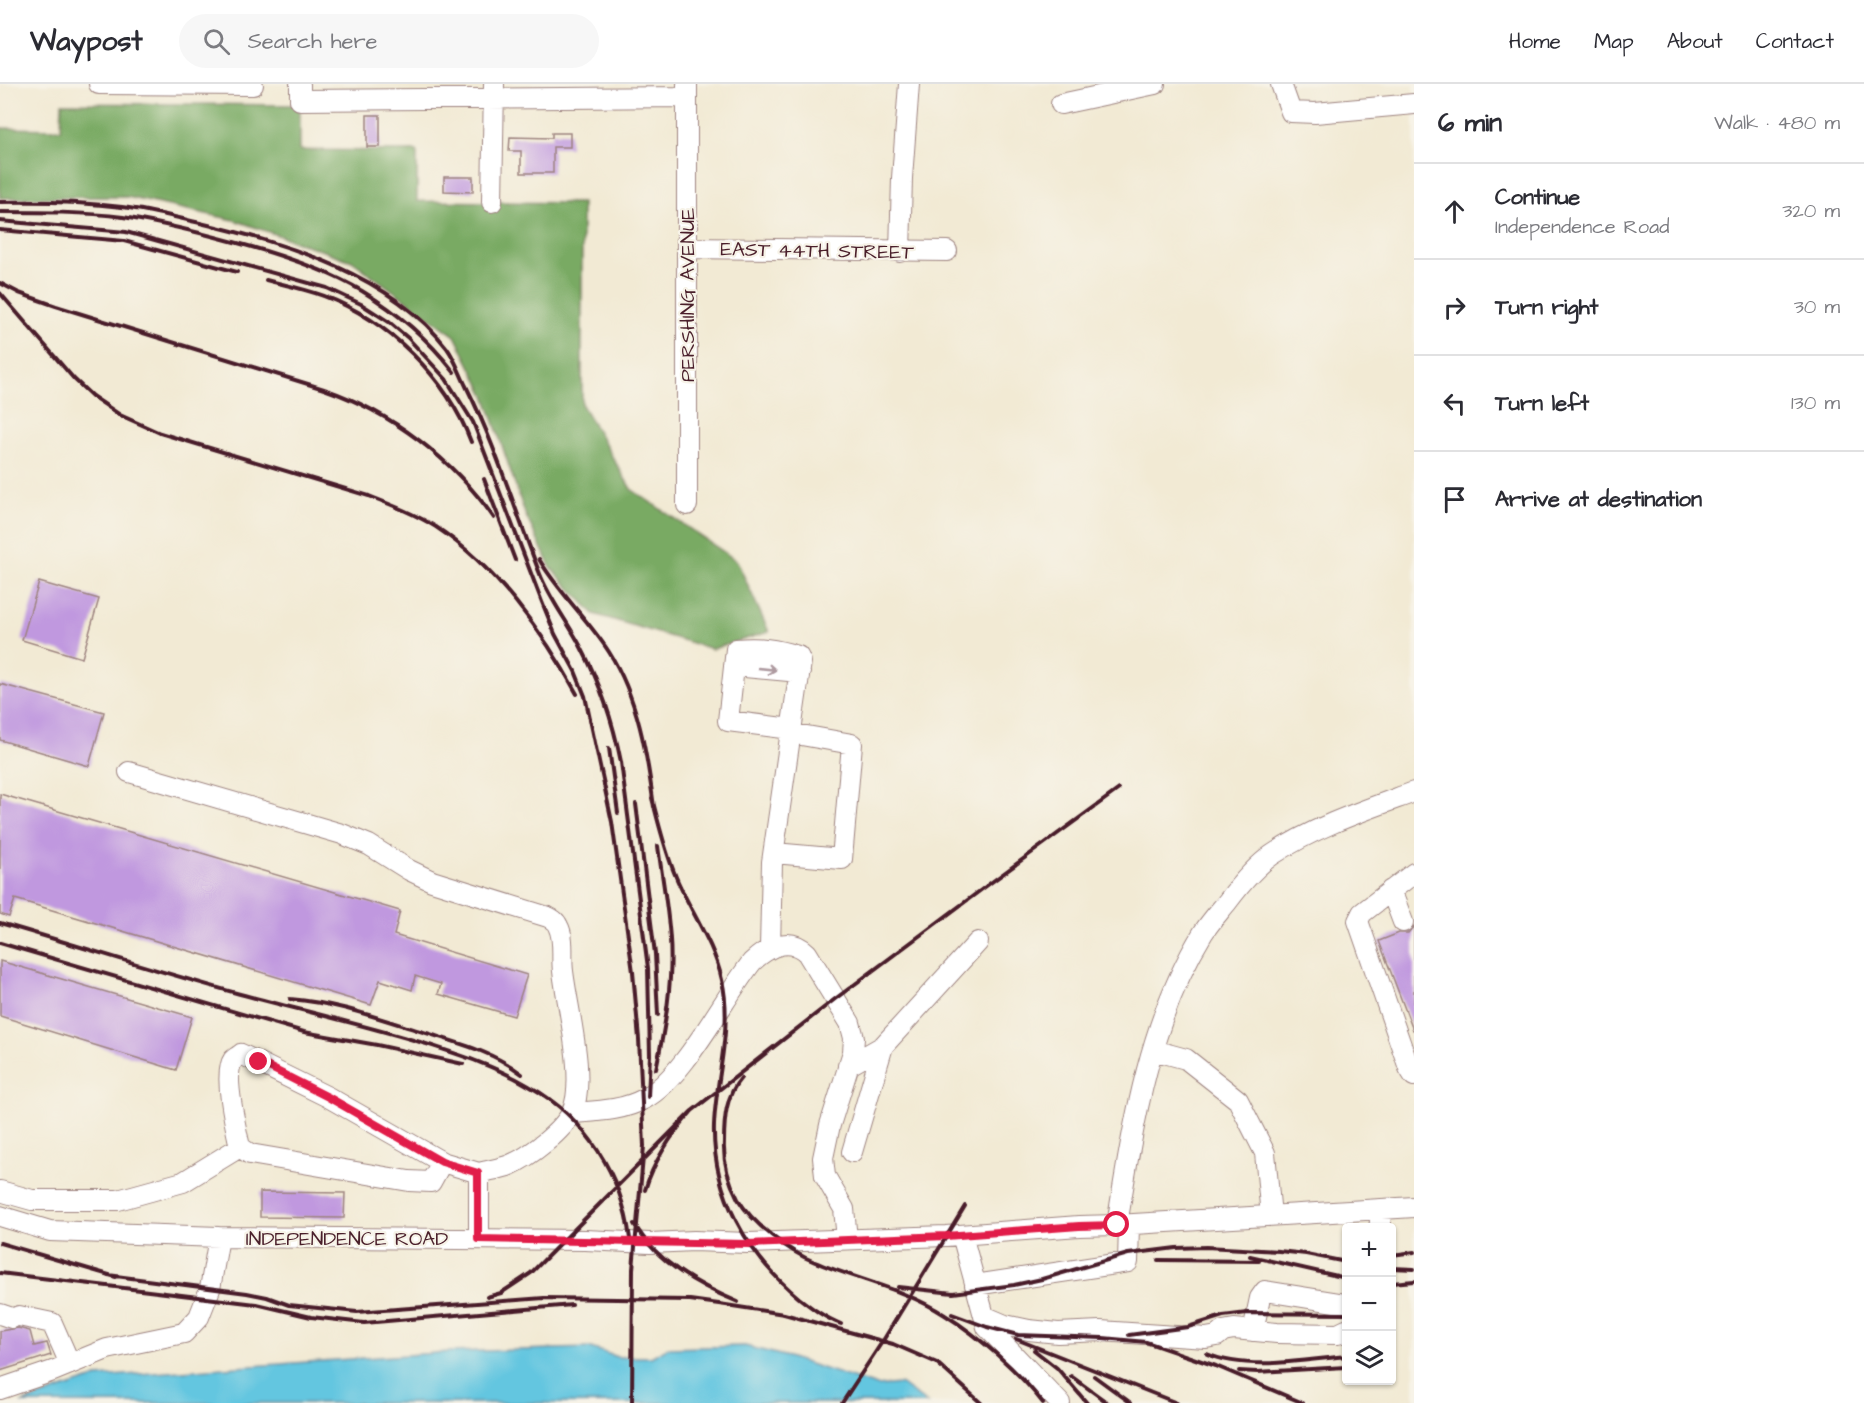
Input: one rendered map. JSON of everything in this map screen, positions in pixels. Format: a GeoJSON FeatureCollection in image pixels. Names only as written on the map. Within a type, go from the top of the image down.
{"type":"FeatureCollection","features":[{"type":"Feature","properties":{"kind":"street"},"geometry":{"type":"LineString","coordinates":[[99,84],[253,85]]}},
{"type":"Feature","properties":{"kind":"street"},"geometry":{"type":"LineString","coordinates":[[900,252],[902,178],[909,84]]}},
{"type":"Feature","properties":{"kind":"street"},"geometry":{"type":"LineString","coordinates":[[1061,104],[1155,84]]}},
{"type":"Feature","properties":{"kind":"street"},"geometry":{"type":"LineString","coordinates":[[1287,86],[1291,112],[1315,113],[1414,104]]}},
{"type":"Feature","properties":{"kind":"street"},"geometry":{"type":"LineString","coordinates":[[300,92],[687,91]]}},
{"type":"Feature","properties":{"kind":"street","name":"PERSHING AVENUE"},"geometry":{"type":"LineString","coordinates":[[687,91],[687,505]]}},
{"type":"Feature","properties":{"kind":"street"},"geometry":{"type":"LineString","coordinates":[[492,202],[494,92]]}},
{"type":"Feature","properties":{"kind":"street","name":"EAST 44TH STREET"},"geometry":{"type":"LineString","coordinates":[[687,248],[947,252]]}},
{"type":"Feature","properties":{"kind":"street"},"geometry":{"type":"LineString","coordinates":[[770,948],[774,853],[791,731],[800,672],[801,662],[798,656],[760,647],[736,649],[728,721],[791,731],[852,744],[842,859],[774,853]]}},
{"type":"Feature","properties":{"kind":"street"},"geometry":{"type":"LineString","coordinates":[[129,772],[342,834],[369,845],[432,881],[555,921],[561,933],[564,980],[577,1078],[576,1101],[563,1127],[550,1139],[511,1165],[478,1173],[442,1162],[328,1097],[241,1054],[234,1059],[230,1068],[231,1111],[240,1147],[250,1154],[409,1181],[431,1182],[442,1162]]}},
{"type":"Feature","properties":{"kind":"street"},"geometry":{"type":"LineString","coordinates":[[975,1285],[1128,1262],[1123,1225],[1132,1135],[1153,1050],[1174,988],[1203,932],[1237,889],[1270,856],[1316,830],[1414,792]]}},
{"type":"Feature","properties":{"kind":"street"},"geometry":{"type":"LineString","coordinates":[[1414,873],[1362,913],[1358,921],[1409,1068],[1414,1076]]}},
{"type":"Feature","properties":{"kind":"street"},"geometry":{"type":"LineString","coordinates":[[1391,890],[1403,922]]}},
{"type":"Feature","properties":{"kind":"street"},"geometry":{"type":"LineString","coordinates":[[848,1066],[884,1046],[978,942]]}},
{"type":"Feature","properties":{"kind":"street"},"geometry":{"type":"LineString","coordinates":[[572,1113],[623,1107],[645,1099],[658,1090],[679,1066],[744,972],[760,954],[787,943],[800,947],[807,953],[853,1031],[855,1045],[823,1158],[825,1176],[844,1209],[848,1239]]}},
{"type":"Feature","properties":{"kind":"street"},"geometry":{"type":"LineString","coordinates":[[852,1152],[884,1046]]}},
{"type":"Feature","properties":{"kind":"street"},"geometry":{"type":"LineString","coordinates":[[1153,1050],[1186,1059],[1238,1100],[1265,1153],[1271,1216]]}},
{"type":"Feature","properties":{"kind":"street"},"geometry":{"type":"LineString","coordinates":[[0,1191],[32,1200],[118,1200],[183,1182],[240,1147]]}},
{"type":"Feature","properties":{"kind":"street"},"geometry":{"type":"LineString","coordinates":[[478,1173],[478,1239]]}},
{"type":"Feature","properties":{"kind":"street","name":"INDEPENDENCE ROAD"},"geometry":{"type":"LineString","coordinates":[[0,1216],[50,1231],[219,1237],[748,1244],[962,1235],[1079,1226],[1271,1216],[1380,1218],[1414,1207]]}},
{"type":"Feature","properties":{"kind":"street"},"geometry":{"type":"LineString","coordinates":[[962,1235],[987,1327],[1060,1403]]}},
{"type":"Feature","properties":{"kind":"street"},"geometry":{"type":"LineString","coordinates":[[0,1389],[107,1349],[184,1333],[199,1317],[210,1289],[219,1237]]}},
{"type":"Feature","properties":{"kind":"street"},"geometry":{"type":"LineString","coordinates":[[1253,1331],[1260,1298],[1264,1291],[1342,1303]]}},
{"type":"Feature","properties":{"kind":"street"},"geometry":{"type":"LineString","coordinates":[[10,1316],[52,1323],[70,1364]]}},
{"type":"Feature","properties":{"kind":"street"},"geometry":{"type":"LineString","coordinates":[[984,1316],[1021,1328],[1058,1333],[1100,1331],[1206,1338],[1217,1336],[1223,1331],[1338,1334],[1345,1331]]}},
{"type":"Feature","properties":{"kind":"green space"},"geometry":{"type":"Polygon","coordinates":[[[62,103],[300,105],[300,150],[417,151],[417,201],[582,203],[582,405],[631,489],[737,561],[769,632],[712,649],[594,614],[551,568],[525,514],[485,395],[455,336],[352,261],[234,220],[127,197],[0,198],[0,128],[61,129],[62,103]]]}},
{"type":"Feature","properties":{"kind":"water"},"geometry":{"type":"Polygon","coordinates":[[[745,1346],[788,1357],[877,1386],[900,1384],[927,1403],[21,1403],[97,1377],[450,1352],[591,1348],[617,1357],[651,1357],[667,1348],[745,1346]]]}},
{"type":"Feature","properties":{"kind":"building"},"geometry":{"type":"Polygon","coordinates":[[[367,115],[380,115],[380,147],[367,147],[367,115]]]}},
{"type":"Feature","properties":{"kind":"building"},"geometry":{"type":"Polygon","coordinates":[[[552,133],[570,133],[570,147],[553,147],[553,173],[521,173],[521,151],[509,151],[510,137],[552,138],[552,133]]]}},
{"type":"Feature","properties":{"kind":"building"},"geometry":{"type":"Polygon","coordinates":[[[444,177],[473,177],[473,192],[444,191],[444,177]]]}},
{"type":"Feature","properties":{"kind":"building"},"geometry":{"type":"Polygon","coordinates":[[[39,582],[99,599],[82,658],[22,640],[39,582]]]}},
{"type":"Feature","properties":{"kind":"building"},"geometry":{"type":"Polygon","coordinates":[[[0,684],[104,712],[89,766],[0,740],[0,684]]]}},
{"type":"Feature","properties":{"kind":"building"},"geometry":{"type":"Polygon","coordinates":[[[0,794],[400,911],[394,935],[527,975],[514,1016],[438,994],[441,984],[415,976],[412,990],[380,980],[371,1005],[15,899],[9,917],[0,914],[0,794]]]}},
{"type":"Feature","properties":{"kind":"building"},"geometry":{"type":"Polygon","coordinates":[[[1414,926],[1413,1030],[1379,941],[1399,933],[1408,933],[1414,926]]]}},
{"type":"Feature","properties":{"kind":"building"},"geometry":{"type":"Polygon","coordinates":[[[0,961],[192,1017],[176,1070],[0,1016],[0,961]]]}},
{"type":"Feature","properties":{"kind":"building"},"geometry":{"type":"Polygon","coordinates":[[[260,1192],[345,1193],[344,1218],[260,1217],[260,1192]]]}},
{"type":"Feature","properties":{"kind":"building"},"geometry":{"type":"Polygon","coordinates":[[[18,1328],[30,1331],[34,1346],[47,1343],[51,1355],[0,1371],[0,1331],[18,1328]]]}},
{"type":"Feature","properties":{"kind":"railway"},"geometry":{"type":"LineString","coordinates":[[0,202],[76,203],[132,208],[233,231],[301,252],[335,266],[397,300],[424,322],[447,348],[487,432],[544,584],[588,661],[606,703],[614,732],[621,762],[648,968],[650,1055],[648,1097]]}},
{"type":"Feature","properties":{"kind":"railway"},"geometry":{"type":"LineString","coordinates":[[0,212],[78,213],[123,217],[204,234],[295,260],[349,284],[388,308],[412,327],[454,372]]}},
{"type":"Feature","properties":{"kind":"railway"},"geometry":{"type":"LineString","coordinates":[[0,221],[126,232],[327,288],[361,304],[389,322],[408,338],[446,379],[473,422],[555,634],[575,671],[585,696],[612,822],[633,972],[644,1146],[633,1269],[632,1403]]}},
{"type":"Feature","properties":{"kind":"railway"},"geometry":{"type":"LineString","coordinates":[[0,230],[124,241],[237,272]]}},
{"type":"Feature","properties":{"kind":"railway"},"geometry":{"type":"LineString","coordinates":[[266,280],[324,296],[371,320],[392,336],[431,374],[460,418],[471,442]]}},
{"type":"Feature","properties":{"kind":"railway"},"geometry":{"type":"LineString","coordinates":[[0,283],[19,293],[56,306],[324,389],[349,399],[397,425],[419,440],[460,477],[494,518]]}},
{"type":"Feature","properties":{"kind":"railway"},"geometry":{"type":"LineString","coordinates":[[0,293],[74,379],[92,396],[120,415],[160,433],[369,496],[436,527],[478,561],[516,602],[549,648],[577,694]]}},
{"type":"Feature","properties":{"kind":"railway"},"geometry":{"type":"LineString","coordinates":[[484,479],[515,560]]}},
{"type":"Feature","properties":{"kind":"railway"},"geometry":{"type":"LineString","coordinates":[[539,559],[555,583],[601,640],[619,670],[640,727],[654,807]]}},
{"type":"Feature","properties":{"kind":"railway"},"geometry":{"type":"LineString","coordinates":[[609,748],[618,813]]}},
{"type":"Feature","properties":{"kind":"railway"},"geometry":{"type":"LineString","coordinates":[[692,1111],[835,999],[1119,789]]}},
{"type":"Feature","properties":{"kind":"railway"},"geometry":{"type":"LineString","coordinates":[[652,798],[672,867],[713,953],[722,980],[726,1016],[714,1125],[719,1175],[726,1198],[749,1242],[780,1281],[814,1309],[841,1324]]}},
{"type":"Feature","properties":{"kind":"railway"},"geometry":{"type":"LineString","coordinates":[[636,804],[655,954],[658,1015]]}},
{"type":"Feature","properties":{"kind":"railway"},"geometry":{"type":"LineString","coordinates":[[656,1069],[667,1004],[671,955],[658,846]]}},
{"type":"Feature","properties":{"kind":"railway"},"geometry":{"type":"LineString","coordinates":[[0,923],[210,986],[420,1042],[503,1072],[529,1086],[568,1114],[598,1150],[619,1193],[630,1239]]}},
{"type":"Feature","properties":{"kind":"railway"},"geometry":{"type":"LineString","coordinates":[[0,943],[304,1032],[463,1064]]}},
{"type":"Feature","properties":{"kind":"railway"},"geometry":{"type":"LineString","coordinates":[[290,999],[356,1011],[460,1043],[499,1059],[522,1074]]}},
{"type":"Feature","properties":{"kind":"railway"},"geometry":{"type":"LineString","coordinates":[[741,1078],[732,1092],[725,1116],[724,1157],[738,1199],[752,1218],[772,1236],[805,1257],[914,1298],[945,1315],[998,1355],[1043,1403]]}},
{"type":"Feature","properties":{"kind":"railway"},"geometry":{"type":"LineString","coordinates":[[487,1297],[501,1293],[531,1273],[692,1111],[664,1148],[645,1190]]}},
{"type":"Feature","properties":{"kind":"railway"},"geometry":{"type":"LineString","coordinates":[[842,1403],[965,1206]]}},
{"type":"Feature","properties":{"kind":"railway"},"geometry":{"type":"LineString","coordinates":[[634,1224],[655,1250],[680,1271],[693,1280],[738,1302]]}},
{"type":"Feature","properties":{"kind":"railway"},"geometry":{"type":"LineString","coordinates":[[0,1243],[116,1277]]}},
{"type":"Feature","properties":{"kind":"railway"},"geometry":{"type":"LineString","coordinates":[[898,1287],[953,1293],[1014,1285],[1128,1254],[1176,1248],[1206,1247],[1279,1251],[1342,1261]]}},
{"type":"Feature","properties":{"kind":"railway"},"geometry":{"type":"LineString","coordinates":[[1396,1254],[1414,1252]]}},
{"type":"Feature","properties":{"kind":"railway"},"geometry":{"type":"LineString","coordinates":[[1250,1256],[1342,1277]]}},
{"type":"Feature","properties":{"kind":"railway"},"geometry":{"type":"LineString","coordinates":[[1158,1260],[1259,1261]]}},
{"type":"Feature","properties":{"kind":"railway"},"geometry":{"type":"LineString","coordinates":[[1396,1268],[1414,1269]]}},
{"type":"Feature","properties":{"kind":"railway"},"geometry":{"type":"LineString","coordinates":[[0,1273],[256,1304],[311,1317],[364,1323],[572,1305]]}},
{"type":"Feature","properties":{"kind":"railway"},"geometry":{"type":"LineString","coordinates":[[108,1275],[247,1293],[289,1305],[357,1312],[544,1298],[690,1300],[726,1305],[784,1314],[893,1344],[937,1363],[981,1403]]}},
{"type":"Feature","properties":{"kind":"railway"},"geometry":{"type":"LineString","coordinates":[[1396,1283],[1414,1281]]}},
{"type":"Feature","properties":{"kind":"railway"},"geometry":{"type":"LineString","coordinates":[[1129,1335],[1188,1327],[1223,1316],[1247,1313],[1342,1314]]}},
{"type":"Feature","properties":{"kind":"railway"},"geometry":{"type":"LineString","coordinates":[[952,1314],[1018,1335],[1146,1342],[1216,1366],[1303,1403]]}},
{"type":"Feature","properties":{"kind":"railway"},"geometry":{"type":"LineString","coordinates":[[1016,1339],[1177,1403]]}},
{"type":"Feature","properties":{"kind":"railway"},"geometry":{"type":"LineString","coordinates":[[1034,1350],[1057,1368],[1087,1403]]}},
{"type":"Feature","properties":{"kind":"railway"},"geometry":{"type":"LineString","coordinates":[[1207,1354],[1223,1359],[1257,1363],[1294,1362],[1342,1356]]}},
{"type":"Feature","properties":{"kind":"railway"},"geometry":{"type":"LineString","coordinates":[[1239,1371],[1342,1367]]}},
{"type":"Feature","properties":{"kind":"railway"},"geometry":{"type":"LineString","coordinates":[[1071,1376],[1108,1403]]}},
{"type":"Feature","properties":{"kind":"railway"},"geometry":{"type":"LineString","coordinates":[[1094,1376],[1131,1403]]}},
{"type":"Feature","properties":{"kind":"route"},"geometry":{"type":"LineString","coordinates":[[259,1062],[328,1097],[442,1162],[478,1173],[478,1239],[650,1243],[694,1241],[748,1244],[946,1236],[1117,1225]]}}]}
